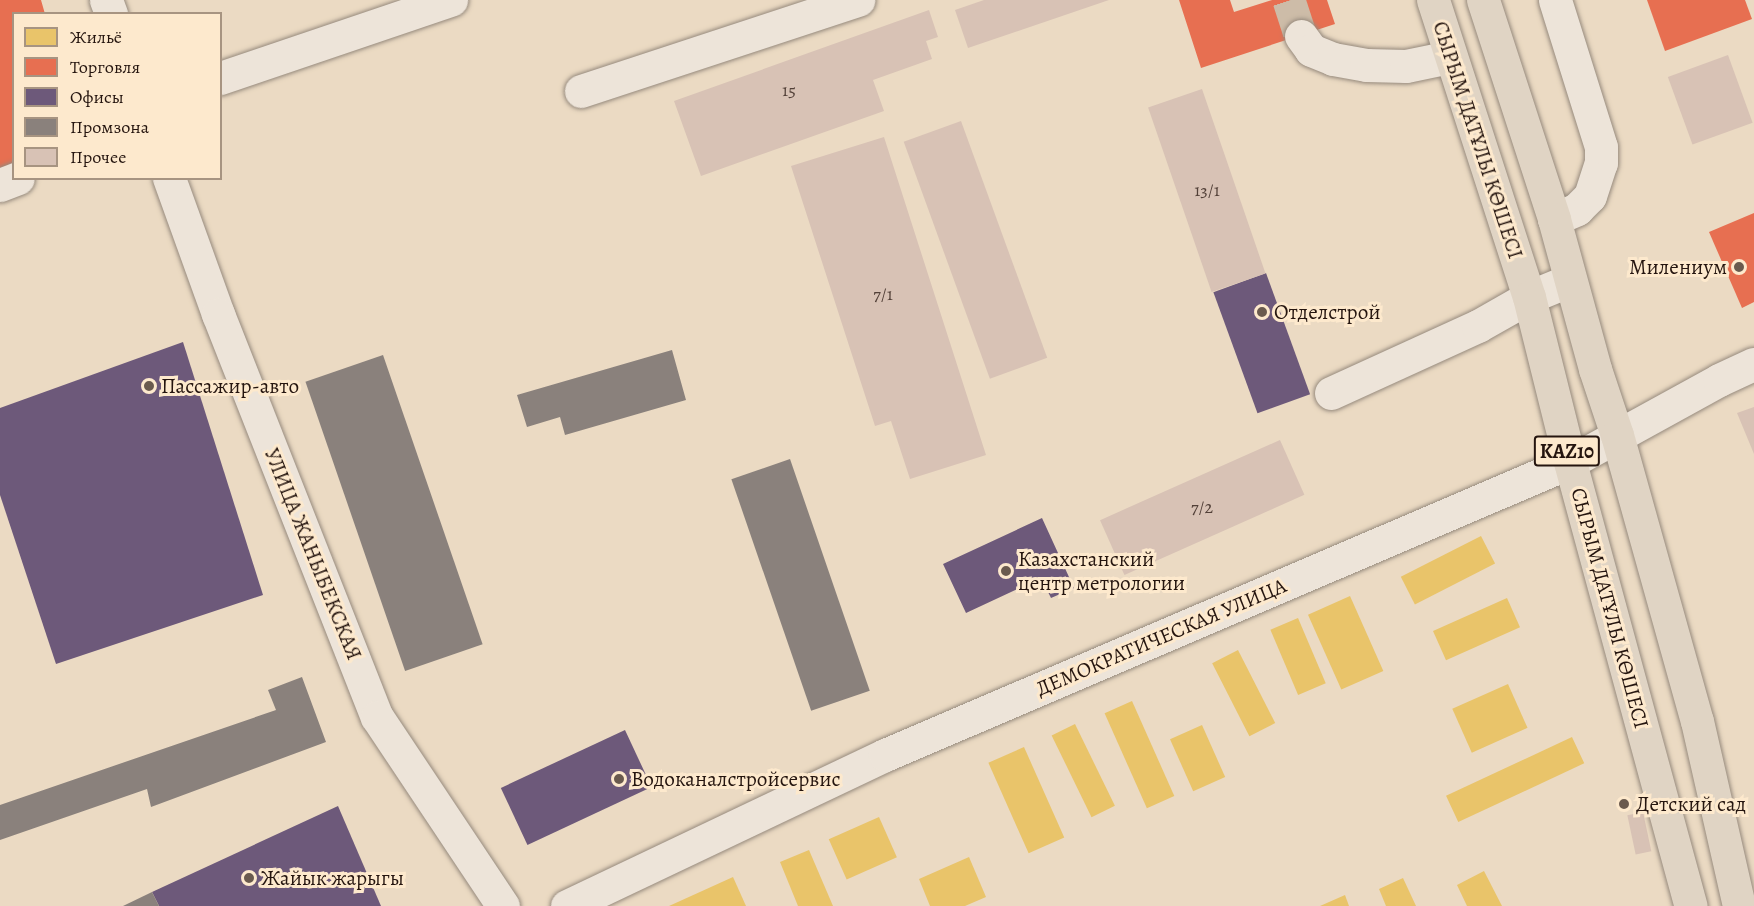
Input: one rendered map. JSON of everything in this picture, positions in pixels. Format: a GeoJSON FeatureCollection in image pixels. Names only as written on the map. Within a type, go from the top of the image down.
{"type":"FeatureCollection","features":[{"type":"Feature","properties":{"kind":"highway","name":"СЫРЫМ ДАТҰЛЫ КӨШЕСІ"},"geometry":{"type":"LineString","coordinates":[[1433,0],[1529,297],[1570,462],[1691,906]]}},
{"type":"Feature","properties":{"kind":"highway","name":"KAZ10"},"geometry":{"type":"LineString","coordinates":[[1483,0],[1554,219],[1617,435],[1697,721],[1740,901]]}},
{"type":"Feature","properties":{"kind":"street"},"geometry":{"type":"LineString","coordinates":[[222,77],[451,0]]}},
{"type":"Feature","properties":{"kind":"street"},"geometry":{"type":"LineString","coordinates":[[581,91],[858,0]]}},
{"type":"Feature","properties":{"kind":"street"},"geometry":{"type":"LineString","coordinates":[[1554,219],[1576,208],[1590,196],[1601,163],[1601,147],[1555,0]]}},
{"type":"Feature","properties":{"kind":"street"},"geometry":{"type":"LineString","coordinates":[[1301,36],[1311,50],[1333,59],[1366,65],[1406,66],[1450,57]]}},
{"type":"Feature","properties":{"kind":"street","name":"УЛИЦА ЖАНЫБЕКСКАЯ"},"geometry":{"type":"LineString","coordinates":[[170,180],[222,325],[377,717],[503,906]]}},
{"type":"Feature","properties":{"kind":"street"},"geometry":{"type":"LineString","coordinates":[[1331,393],[1478,326],[1529,297],[1570,280]]}},
{"type":"Feature","properties":{"kind":"street","name":"ДЕМОКРАТИЧЕСКАЯ УЛИЦА"},"geometry":{"type":"LineString","coordinates":[[567,906],[885,755],[1570,462],[1754,364]]}},
{"type":"Feature","properties":{"kind":"building: Жильё"},"geometry":{"type":"Polygon","coordinates":[[[1481,536],[1495,564],[1415,604],[1401,577],[1481,536]]]}},
{"type":"Feature","properties":{"kind":"building: Жильё"},"geometry":{"type":"Polygon","coordinates":[[[1350,596],[1383,671],[1341,690],[1308,615],[1350,596]]]}},
{"type":"Feature","properties":{"kind":"building: Жильё"},"geometry":{"type":"Polygon","coordinates":[[[1507,598],[1520,627],[1446,660],[1433,631],[1507,598]]]}},
{"type":"Feature","properties":{"kind":"building: Жильё"},"geometry":{"type":"Polygon","coordinates":[[[1298,618],[1326,683],[1298,695],[1270,630],[1298,618]]]}},
{"type":"Feature","properties":{"kind":"building: Жильё"},"geometry":{"type":"Polygon","coordinates":[[[1238,650],[1275,723],[1249,736],[1212,663],[1238,650]]]}},
{"type":"Feature","properties":{"kind":"building: Жильё"},"geometry":{"type":"Polygon","coordinates":[[[1508,684],[1528,728],[1472,753],[1452,709],[1508,684]]]}},
{"type":"Feature","properties":{"kind":"building: Жильё"},"geometry":{"type":"Polygon","coordinates":[[[1132,701],[1174,796],[1147,808],[1105,713],[1132,701]]]}},
{"type":"Feature","properties":{"kind":"building: Жильё"},"geometry":{"type":"Polygon","coordinates":[[[1075,724],[1115,806],[1092,817],[1052,735],[1075,724]]]}},
{"type":"Feature","properties":{"kind":"building: Жильё"},"geometry":{"type":"Polygon","coordinates":[[[1202,725],[1225,777],[1193,791],[1170,739],[1202,725]]]}},
{"type":"Feature","properties":{"kind":"building: Жильё"},"geometry":{"type":"Polygon","coordinates":[[[1572,737],[1584,763],[1458,822],[1446,796],[1572,737]]]}},
{"type":"Feature","properties":{"kind":"building: Жильё"},"geometry":{"type":"Polygon","coordinates":[[[1024,747],[1064,837],[1029,853],[988,763],[1024,747]]]}},
{"type":"Feature","properties":{"kind":"building: Жильё"},"geometry":{"type":"Polygon","coordinates":[[[879,817],[897,857],[847,880],[829,839],[879,817]]]}},
{"type":"Feature","properties":{"kind":"building: Жильё"},"geometry":{"type":"Polygon","coordinates":[[[809,850],[833,906],[798,906],[780,862],[809,850]]]}},
{"type":"Feature","properties":{"kind":"building: Жильё"},"geometry":{"type":"Polygon","coordinates":[[[969,857],[986,897],[965,906],[930,906],[919,879],[969,857]]]}},
{"type":"Feature","properties":{"kind":"building: Жильё"},"geometry":{"type":"Polygon","coordinates":[[[1484,871],[1502,906],[1467,906],[1457,885],[1484,871]]]}},
{"type":"Feature","properties":{"kind":"building: Жильё"},"geometry":{"type":"Polygon","coordinates":[[[733,877],[746,906],[669,906],[733,877]]]}},
{"type":"Feature","properties":{"kind":"building: Жильё"},"geometry":{"type":"Polygon","coordinates":[[[1403,878],[1416,906],[1386,906],[1379,889],[1403,878]]]}},
{"type":"Feature","properties":{"kind":"building: Жильё"},"geometry":{"type":"Polygon","coordinates":[[[1345,895],[1349,906],[1320,906],[1345,895]]]}},
{"type":"Feature","properties":{"kind":"building: Торговля"},"geometry":{"type":"Polygon","coordinates":[[[0,0],[41,0],[44,12],[12,12],[12,174],[0,177],[0,0]]]}},
{"type":"Feature","properties":{"kind":"building: Торговля"},"geometry":{"type":"Polygon","coordinates":[[[1179,0],[1230,0],[1234,12],[1272,0],[1327,0],[1335,24],[1201,68],[1179,0]]]}},
{"type":"Feature","properties":{"kind":"building: Торговля"},"geometry":{"type":"Polygon","coordinates":[[[1647,0],[1745,0],[1752,19],[1665,51],[1647,0]]]}},
{"type":"Feature","properties":{"kind":"building: Торговля","name":"Милениум"},"geometry":{"type":"Polygon","coordinates":[[[1754,213],[1754,302],[1742,308],[1709,232],[1754,213]]]}},
{"type":"Feature","properties":{"kind":"building: Офисы"},"geometry":{"type":"Polygon","coordinates":[[[1266,273],[1310,394],[1257,413],[1213,292],[1266,273]]]}},
{"type":"Feature","properties":{"kind":"building: Офисы"},"geometry":{"type":"Polygon","coordinates":[[[183,342],[263,595],[56,664],[0,495],[0,408],[183,342]]]}},
{"type":"Feature","properties":{"kind":"building: Офисы","name":"Казахстанский центр метрологии"},"geometry":{"type":"Polygon","coordinates":[[[1042,518],[1074,588],[1051,598],[1041,578],[966,613],[943,564],[1042,518]]]}},
{"type":"Feature","properties":{"kind":"building: Офисы"},"geometry":{"type":"Polygon","coordinates":[[[625,730],[652,787],[527,845],[501,788],[625,730]]]}},
{"type":"Feature","properties":{"kind":"building: Офисы"},"geometry":{"type":"Polygon","coordinates":[[[338,806],[381,906],[159,906],[152,892],[338,806]]]}},
{"type":"Feature","properties":{"kind":"building: Промзона"},"geometry":{"type":"Polygon","coordinates":[[[672,350],[686,400],[565,435],[560,417],[527,427],[517,395],[672,350]]]}},
{"type":"Feature","properties":{"kind":"building: Промзона"},"geometry":{"type":"Polygon","coordinates":[[[383,355],[483,644],[405,671],[305,382],[383,355]]]}},
{"type":"Feature","properties":{"kind":"building: Промзона"},"geometry":{"type":"Polygon","coordinates":[[[790,459],[870,691],[811,711],[731,479],[790,459]]]}},
{"type":"Feature","properties":{"kind":"building: Промзона"},"geometry":{"type":"Polygon","coordinates":[[[302,677],[326,742],[151,807],[147,789],[0,840],[0,805],[276,710],[268,690],[302,677]]]}},
{"type":"Feature","properties":{"kind":"building: Промзона"},"geometry":{"type":"Polygon","coordinates":[[[152,892],[159,906],[123,906],[152,892]]]}},
{"type":"Feature","properties":{"kind":"building: Прочее"},"geometry":{"type":"Polygon","coordinates":[[[984,0],[1109,0],[968,48],[955,10],[984,0]]]}},
{"type":"Feature","properties":{"kind":"building: Прочее"},"geometry":{"type":"Polygon","coordinates":[[[929,10],[938,37],[926,41],[932,59],[873,80],[884,111],[701,176],[674,101],[929,10]]]}},
{"type":"Feature","properties":{"kind":"building: Прочее"},"geometry":{"type":"Polygon","coordinates":[[[1728,55],[1753,123],[1692,145],[1668,77],[1728,55]]]}},
{"type":"Feature","properties":{"kind":"building: Прочее"},"geometry":{"type":"Polygon","coordinates":[[[1202,89],[1265,273],[1212,292],[1148,108],[1202,89]]]}},
{"type":"Feature","properties":{"kind":"building: Прочее"},"geometry":{"type":"Polygon","coordinates":[[[961,121],[1047,358],[990,379],[904,142],[961,121]]]}},
{"type":"Feature","properties":{"kind":"building: Прочее"},"geometry":{"type":"Polygon","coordinates":[[[884,137],[986,455],[910,479],[891,421],[875,426],[791,166],[884,137]]]}},
{"type":"Feature","properties":{"kind":"building: Прочее"},"geometry":{"type":"Polygon","coordinates":[[[1754,407],[1754,454],[1737,413],[1754,407]]]}},
{"type":"Feature","properties":{"kind":"building: Прочее"},"geometry":{"type":"Polygon","coordinates":[[[1280,440],[1304,495],[1124,575],[1100,520],[1280,440]]]}},
{"type":"Feature","properties":{"kind":"building: Прочее"},"geometry":{"type":"Polygon","coordinates":[[[1643,812],[1651,851],[1636,854],[1627,815],[1643,812]]]}},
{"type":"Feature","properties":{"kind":"tunnel"},"geometry":{"type":"LineString","coordinates":[[1289,0],[1301,36]]}},
{"type":"Feature","properties":{"kind":"place","name":"Милениум"},"geometry":{"type":"Point","coordinates":[1739,267]}},
{"type":"Feature","properties":{"kind":"place","name":"Отделстрой"},"geometry":{"type":"Point","coordinates":[1262,312]}},
{"type":"Feature","properties":{"kind":"place","name":"Пассажир-авто"},"geometry":{"type":"Point","coordinates":[149,386]}},
{"type":"Feature","properties":{"kind":"place","name":"Казахстанский центр метрологии"},"geometry":{"type":"Point","coordinates":[1006,571]}},
{"type":"Feature","properties":{"kind":"place","name":"Водоканалстройсервис"},"geometry":{"type":"Point","coordinates":[619,779]}},
{"type":"Feature","properties":{"kind":"place","name":"Детский сад"},"geometry":{"type":"Point","coordinates":[1624,804]}},
{"type":"Feature","properties":{"kind":"place","name":"Жайык жарыгы"},"geometry":{"type":"Point","coordinates":[249,878]}}]}
